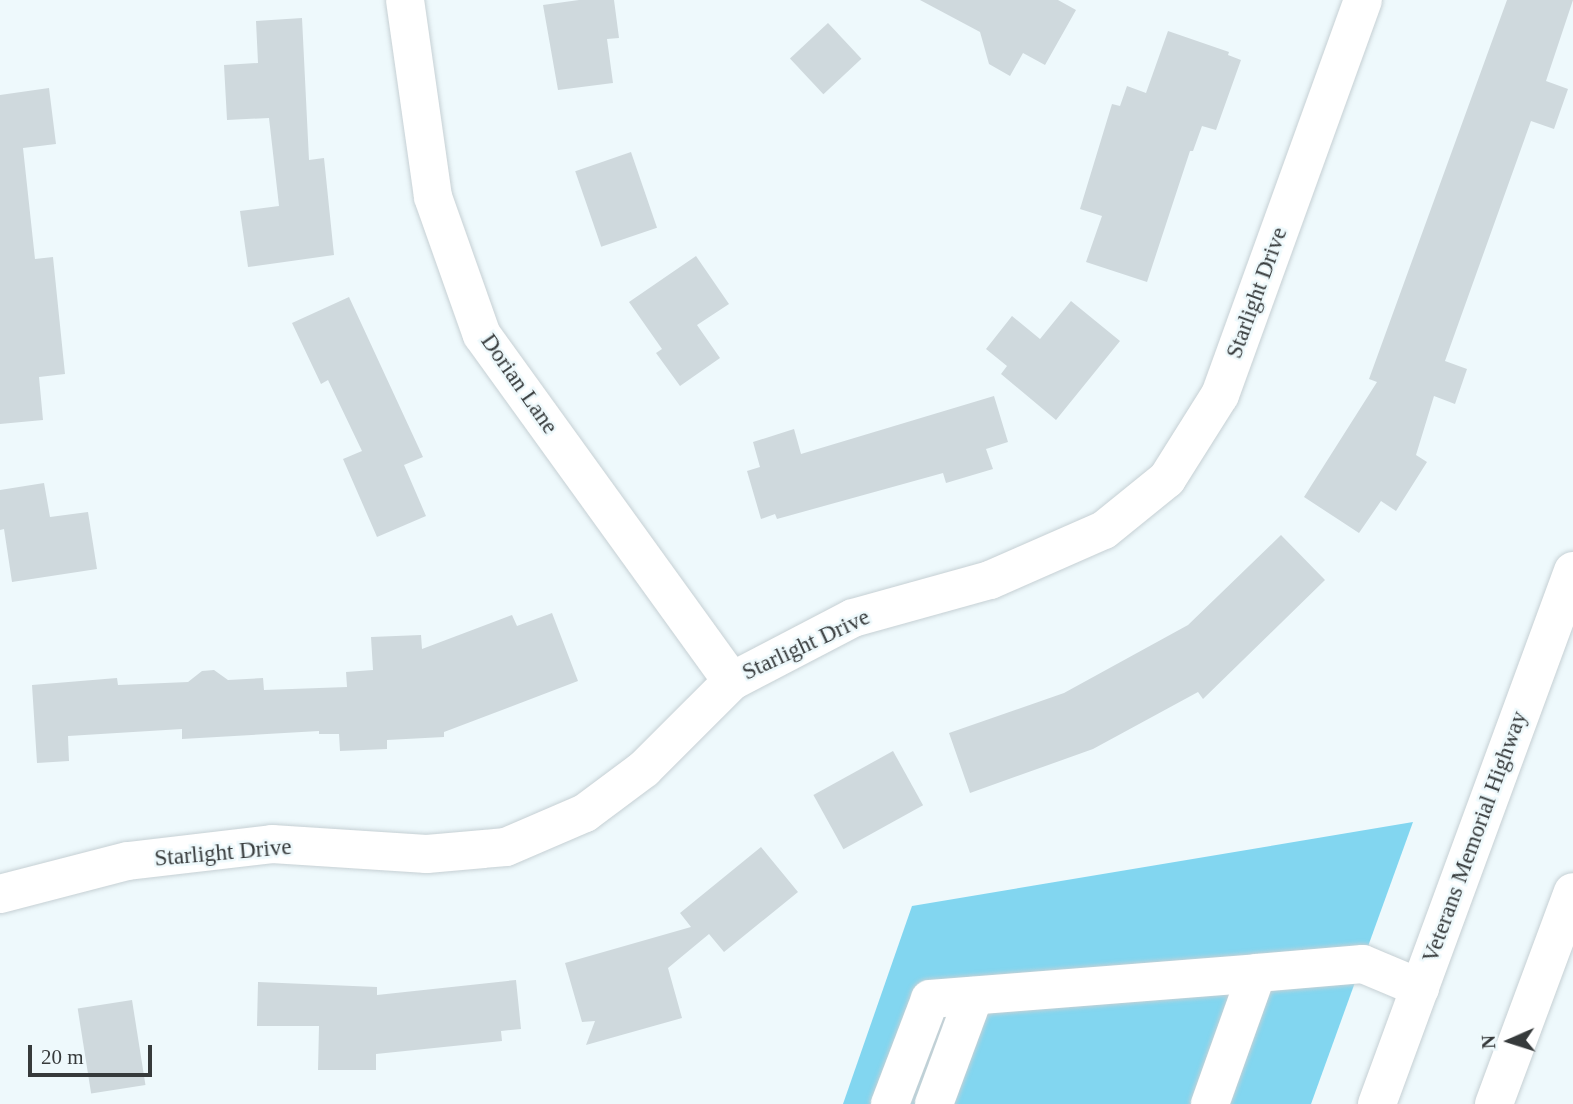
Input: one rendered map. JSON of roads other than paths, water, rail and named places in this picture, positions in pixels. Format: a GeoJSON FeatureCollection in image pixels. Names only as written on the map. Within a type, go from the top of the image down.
{"type":"FeatureCollection","features":[{"type":"Feature","properties":{"kind":"street","name":"Dorian Lane"},"geometry":{"type":"LineString","coordinates":[[405,0],[433,197],[482,335],[732,681]]}},
{"type":"Feature","properties":{"kind":"street","name":"Starlight Drive"},"geometry":{"type":"LineString","coordinates":[[0,894],[128,861],[272,844],[427,854],[506,847],[585,813],[644,769],[732,681],[853,618],[990,580],[1104,530],[1167,479],[1220,395],[1363,0]]}},
{"type":"Feature","properties":{"kind":"street","name":"Veterans Memorial Highway"},"geometry":{"type":"LineString","coordinates":[[1377,1104],[1573,571]]}},
{"type":"Feature","properties":{"kind":"street"},"geometry":{"type":"LineString","coordinates":[[1494,1104],[1573,892]]}},
{"type":"Feature","properties":{"kind":"street"},"geometry":{"type":"LineString","coordinates":[[890,1104],[930,999],[1363,964],[1420,988]]}},
{"type":"Feature","properties":{"kind":"street"},"geometry":{"type":"LineString","coordinates":[[1210,1104],[1257,973]]}},
{"type":"Feature","properties":{"kind":"street"},"geometry":{"type":"LineString","coordinates":[[934,1104],[974,996]]}}]}
